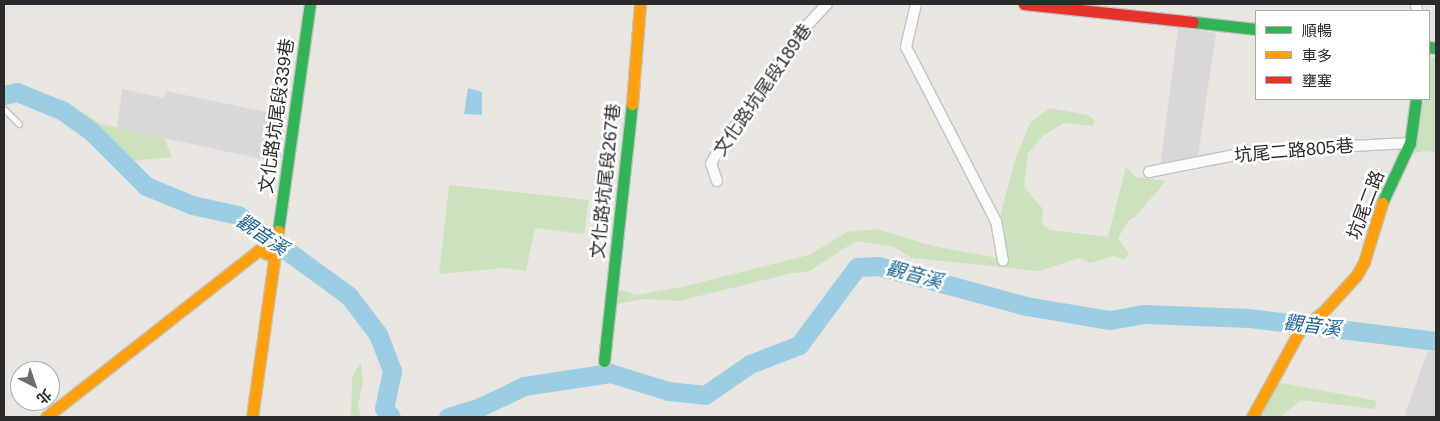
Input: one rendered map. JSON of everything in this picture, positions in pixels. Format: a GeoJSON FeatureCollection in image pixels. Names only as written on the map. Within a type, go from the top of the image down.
{"type":"FeatureCollection","features":[{"type":"Feature","properties":{"kind":"street","name":"文化路坑尾段339巷"},"geometry":{"type":"LineString","coordinates":[[252,417],[310,4]]}},
{"type":"Feature","properties":{"kind":"street","name":"文化路坑尾段267巷"},"geometry":{"type":"LineString","coordinates":[[604,361],[631,120],[640,4]]}},
{"type":"Feature","properties":{"kind":"street","name":"文化路坑尾段189巷"},"geometry":{"type":"LineString","coordinates":[[717,181],[711,164],[717,152],[799,34],[827,4]]}},
{"type":"Feature","properties":{"kind":"street"},"geometry":{"type":"LineString","coordinates":[[916,4],[906,47],[996,221],[1003,260]]}},
{"type":"Feature","properties":{"kind":"street"},"geometry":{"type":"LineString","coordinates":[[1024,4],[1255,29]]}},
{"type":"Feature","properties":{"kind":"street","name":"坑尾二路"},"geometry":{"type":"LineString","coordinates":[[1252,417],[1299,332],[1323,312],[1356,276],[1364,262],[1383,202],[1410,143],[1416,100]]}},
{"type":"Feature","properties":{"kind":"street","name":"坑尾二路805巷"},"geometry":{"type":"LineString","coordinates":[[1149,172],[1255,151],[1410,143]]}},
{"type":"Feature","properties":{"kind":"street"},"geometry":{"type":"LineString","coordinates":[[46,417],[259,250],[274,256]]}},
{"type":"Feature","properties":{"kind":"lane"},"geometry":{"type":"LineString","coordinates":[[4,109],[19,124]]}},
{"type":"Feature","properties":{"kind":"shaded area"},"geometry":{"type":"Polygon","coordinates":[[[1178,28],[1216,33],[1198,156],[1160,168],[1178,28]]]}},
{"type":"Feature","properties":{"kind":"shaded area"},"geometry":{"type":"Polygon","coordinates":[[[122,89],[164,98],[166,91],[285,116],[280,163],[117,128],[122,89]]]}},
{"type":"Feature","properties":{"kind":"shaded area"},"geometry":{"type":"Polygon","coordinates":[[[1436,348],[1436,417],[1407,417],[1405,414],[1427,353],[1436,348]]]}},
{"type":"Feature","properties":{"kind":"green space"},"geometry":{"type":"Polygon","coordinates":[[[1430,57],[1436,58],[1436,152],[1423,151],[1409,155],[1413,100],[1430,100],[1430,57]]]}},
{"type":"Feature","properties":{"kind":"green space"},"geometry":{"type":"Polygon","coordinates":[[[38,96],[64,100],[101,124],[164,138],[172,157],[130,161],[94,127],[37,101],[38,96]]]}},
{"type":"Feature","properties":{"kind":"green space"},"geometry":{"type":"Polygon","coordinates":[[[1050,108],[1088,115],[1095,121],[1093,126],[1064,123],[1044,135],[1028,153],[1024,187],[1043,209],[1042,224],[1050,230],[1108,237],[1126,167],[1135,177],[1166,181],[1135,217],[1129,220],[1118,238],[1129,254],[1123,260],[1114,256],[1090,263],[1080,258],[1039,271],[912,258],[894,247],[856,241],[808,272],[792,273],[679,301],[644,299],[616,304],[614,288],[637,295],[682,287],[809,255],[847,232],[876,229],[933,246],[997,258],[999,220],[1015,160],[1030,123],[1050,108]]]}},
{"type":"Feature","properties":{"kind":"green space"},"geometry":{"type":"Polygon","coordinates":[[[449,185],[589,200],[584,234],[535,228],[526,271],[504,268],[439,274],[449,185]]]}},
{"type":"Feature","properties":{"kind":"green space"},"geometry":{"type":"Polygon","coordinates":[[[361,362],[363,382],[358,405],[361,417],[351,417],[352,377],[361,362]]]}},
{"type":"Feature","properties":{"kind":"green space"},"geometry":{"type":"Polygon","coordinates":[[[1276,382],[1373,400],[1376,402],[1375,409],[1301,400],[1280,417],[1259,417],[1276,382]]]}},
{"type":"Feature","properties":{"kind":"water"},"geometry":{"type":"Polygon","coordinates":[[[468,88],[482,92],[482,115],[464,114],[468,88]]]}},
{"type":"Feature","properties":{"kind":"waterway","name":"觀音溪"},"geometry":{"type":"LineString","coordinates":[[4,95],[17,92],[63,111],[92,132],[146,186],[192,205],[238,215],[349,296],[378,334],[392,371],[384,408],[391,417]]}},
{"type":"Feature","properties":{"kind":"waterway","name":"觀音溪"},"geometry":{"type":"LineString","coordinates":[[448,417],[480,407],[524,386],[610,373],[668,391],[705,395],[750,364],[799,345],[857,267],[878,266],[1026,306],[1110,320],[1144,314],[1249,318],[1436,341]]}},
{"type":"Feature","properties":{"kind":"traffic: fast"},"geometry":{"type":"LineString","coordinates":[[278,231],[310,4]]}},
{"type":"Feature","properties":{"kind":"traffic: fast"},"geometry":{"type":"LineString","coordinates":[[1193,22],[1255,29]]}},
{"type":"Feature","properties":{"kind":"traffic: fast"},"geometry":{"type":"LineString","coordinates":[[1430,47],[1436,48]]}},
{"type":"Feature","properties":{"kind":"traffic: fast"},"geometry":{"type":"LineString","coordinates":[[1382,203],[1410,143],[1416,100]]}},
{"type":"Feature","properties":{"kind":"traffic: fast"},"geometry":{"type":"LineString","coordinates":[[604,361],[632,104]]}},
{"type":"Feature","properties":{"kind":"traffic: slow"},"geometry":{"type":"LineString","coordinates":[[632,104],[640,4]]}},
{"type":"Feature","properties":{"kind":"traffic: slow"},"geometry":{"type":"LineString","coordinates":[[1252,417],[1299,332],[1323,312],[1356,276],[1364,262],[1382,203]]}},
{"type":"Feature","properties":{"kind":"traffic: slow"},"geometry":{"type":"LineString","coordinates":[[252,417],[278,231]]}},
{"type":"Feature","properties":{"kind":"traffic: slow"},"geometry":{"type":"LineString","coordinates":[[46,417],[259,250],[274,257]]}},
{"type":"Feature","properties":{"kind":"traffic: jam"},"geometry":{"type":"LineString","coordinates":[[1024,4],[1193,22]]}}]}
